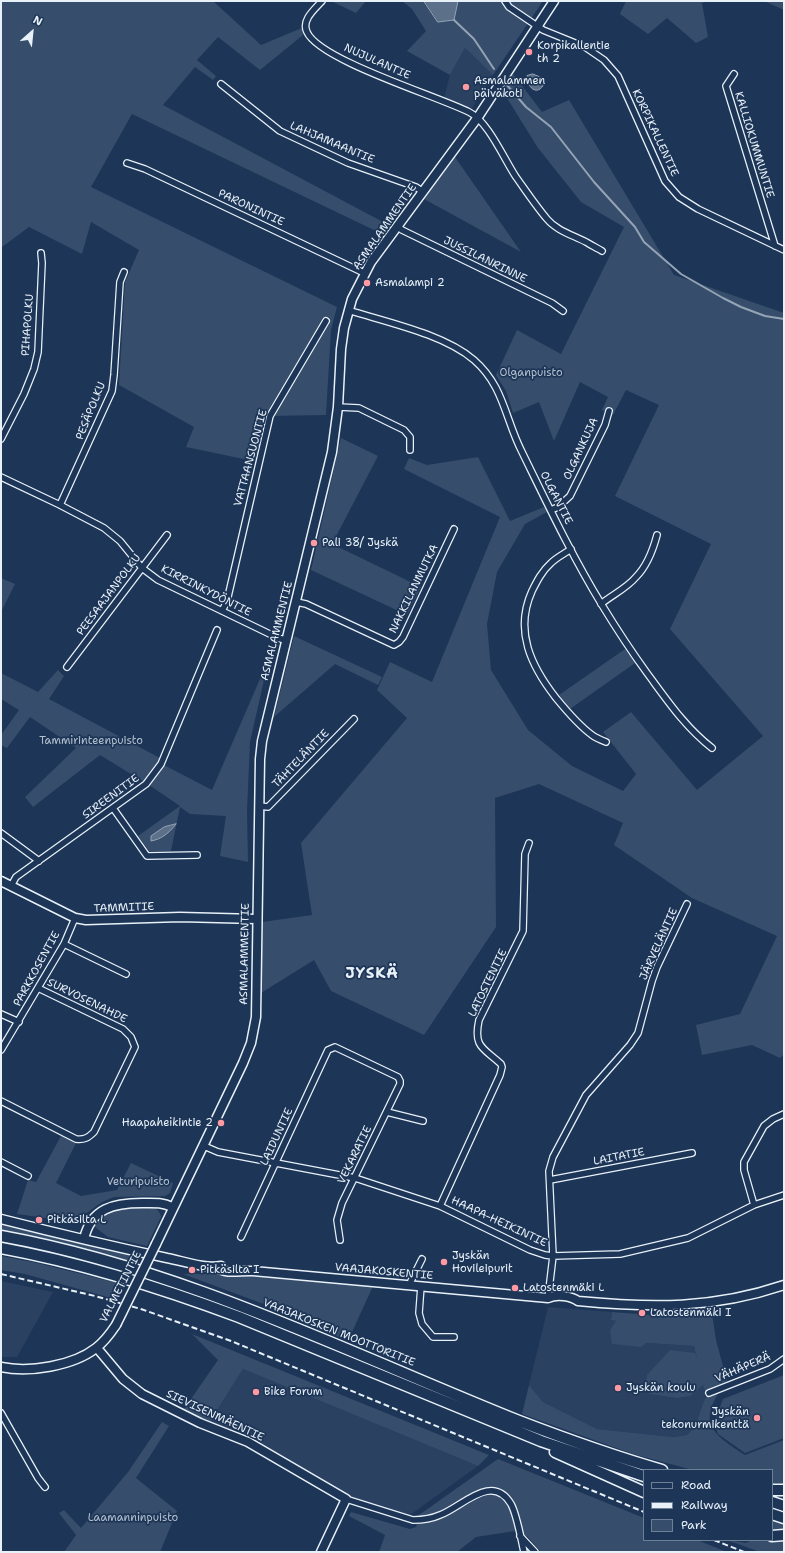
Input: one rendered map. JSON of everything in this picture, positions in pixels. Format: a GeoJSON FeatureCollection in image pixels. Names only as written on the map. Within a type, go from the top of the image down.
{"type":"FeatureCollection","features":[{"type":"Feature","properties":{"kind":"highway","name":"VAAJAKOSKEN MOOTTORITIE"},"geometry":{"type":"LineString","coordinates":[[1,1236],[104,1260],[214,1296],[519,1421],[630,1461],[658,1469]]}},
{"type":"Feature","properties":{"kind":"highway","name":"VAAJAKOSKEN MOOTTORITIE"},"geometry":{"type":"LineString","coordinates":[[1,1248],[100,1271],[194,1300],[239,1317],[540,1441],[643,1476]]}},
{"type":"Feature","properties":{"kind":"highway"},"geometry":{"type":"LineString","coordinates":[[540,1441],[555,1452],[643,1492]]}},
{"type":"Feature","properties":{"kind":"highway"},"geometry":{"type":"LineString","coordinates":[[773,1490],[784,1490]]}},
{"type":"Feature","properties":{"kind":"highway"},"geometry":{"type":"LineString","coordinates":[[773,1502],[784,1506]]}},
{"type":"Feature","properties":{"kind":"highway"},"geometry":{"type":"LineString","coordinates":[[773,1514],[784,1518]]}},
{"type":"Feature","properties":{"kind":"highway"},"geometry":{"type":"LineString","coordinates":[[773,1536],[784,1535]]}},
{"type":"Feature","properties":{"kind":"street","name":"NUJULANTIE"},"geometry":{"type":"LineString","coordinates":[[322,1],[308,17],[306,31],[310,37],[324,49],[394,82],[466,110],[478,117]]}},
{"type":"Feature","properties":{"kind":"street","name":"KORPIKALLENTIE"},"geometry":{"type":"LineString","coordinates":[[505,1],[509,7],[543,30],[585,47],[604,60],[618,76],[665,181],[679,197],[698,209],[784,250]]}},
{"type":"Feature","properties":{"kind":"street","name":"ASMALAMMENTIE"},"geometry":{"type":"LineString","coordinates":[[172,1207],[204,1146],[243,1063],[254,1029],[256,1017],[256,919],[260,759],[262,741],[285,640],[296,602],[332,452],[338,407],[341,349],[348,310],[364,273],[478,117],[554,1]]}},
{"type":"Feature","properties":{"kind":"street","name":"KALLIOKUMMUNTIE"},"geometry":{"type":"LineString","coordinates":[[734,74],[726,86],[775,246]]}},
{"type":"Feature","properties":{"kind":"street","name":"LAHJAMAANTIE"},"geometry":{"type":"LineString","coordinates":[[221,84],[280,131],[348,162],[416,187],[423,192]]}},
{"type":"Feature","properties":{"kind":"street"},"geometry":{"type":"LineString","coordinates":[[478,117],[516,178],[548,220],[562,231],[602,251]]}},
{"type":"Feature","properties":{"kind":"street","name":"PARONINTIE"},"geometry":{"type":"LineString","coordinates":[[127,163],[145,169],[364,273]]}},
{"type":"Feature","properties":{"kind":"street","name":"JUSSILANRINNE"},"geometry":{"type":"LineString","coordinates":[[397,226],[402,230],[552,304],[563,311]]}},
{"type":"Feature","properties":{"kind":"street","name":"PIHAPOLKU"},"geometry":{"type":"LineString","coordinates":[[1,439],[24,394],[37,358],[42,263],[41,253]]}},
{"type":"Feature","properties":{"kind":"street","name":"PESÄPOLKU"},"geometry":{"type":"LineString","coordinates":[[60,505],[112,391],[120,282],[124,272]]}},
{"type":"Feature","properties":{"kind":"street","name":"OLGANTIE"},"geometry":{"type":"LineString","coordinates":[[348,310],[430,336],[457,348],[476,361],[497,388],[513,436],[601,604],[622,638],[676,713],[696,735],[712,748]]}},
{"type":"Feature","properties":{"kind":"street","name":"VATTAANSUONTIE"},"geometry":{"type":"LineString","coordinates":[[222,611],[226,601],[270,416],[326,321]]}},
{"type":"Feature","properties":{"kind":"street"},"geometry":{"type":"LineString","coordinates":[[338,407],[359,408],[404,430],[410,437],[410,450]]}},
{"type":"Feature","properties":{"kind":"street","name":"OLGANKUJA"},"geometry":{"type":"LineString","coordinates":[[551,510],[562,504],[570,496],[605,425],[609,411]]}},
{"type":"Feature","properties":{"kind":"street","name":"KIRRINKYDÖNTIE"},"geometry":{"type":"LineString","coordinates":[[1,477],[104,528],[120,541],[142,568],[158,580],[285,640]]}},
{"type":"Feature","properties":{"kind":"street","name":"NAKKILANMUTKA"},"geometry":{"type":"LineString","coordinates":[[296,602],[306,604],[394,645],[403,637],[454,529]]}},
{"type":"Feature","properties":{"kind":"street","name":"PEESAAJANPOLKU"},"geometry":{"type":"LineString","coordinates":[[67,667],[167,535]]}},
{"type":"Feature","properties":{"kind":"street"},"geometry":{"type":"LineString","coordinates":[[601,604],[636,578],[646,563],[657,535]]}},
{"type":"Feature","properties":{"kind":"street"},"geometry":{"type":"LineString","coordinates":[[571,549],[550,564],[541,574],[534,587],[529,598],[526,611],[525,640],[538,672],[564,707],[592,735],[606,742]]}},
{"type":"Feature","properties":{"kind":"street","name":"SIREENITIE"},"geometry":{"type":"LineString","coordinates":[[11,886],[16,877],[146,784],[161,764],[217,630]]}},
{"type":"Feature","properties":{"kind":"street","name":"TÄHTELÄNTIE"},"geometry":{"type":"LineString","coordinates":[[259,806],[268,807],[354,719]]}},
{"type":"Feature","properties":{"kind":"street"},"geometry":{"type":"LineString","coordinates":[[112,808],[147,856],[197,855]]}},
{"type":"Feature","properties":{"kind":"street"},"geometry":{"type":"LineString","coordinates":[[1,833],[39,861]]}},
{"type":"Feature","properties":{"kind":"street","name":"LATOSTENTIE"},"geometry":{"type":"LineString","coordinates":[[440,1206],[500,1075],[502,1067],[501,1064],[482,1048],[478,1039],[477,1030],[479,1020],[523,931],[526,854],[529,843]]}},
{"type":"Feature","properties":{"kind":"street","name":"TAMMITIE"},"geometry":{"type":"LineString","coordinates":[[1,881],[76,918],[86,920],[180,917],[256,919]]}},
{"type":"Feature","properties":{"kind":"street","name":"JÄRVELÄNTIE"},"geometry":{"type":"LineString","coordinates":[[548,1298],[553,1256],[549,1171],[553,1157],[586,1095],[630,1045],[638,1033],[652,981],[687,904]]}},
{"type":"Feature","properties":{"kind":"street","name":"PARKKOSENTIE"},"geometry":{"type":"LineString","coordinates":[[1,1050],[64,944],[76,918]]}},
{"type":"Feature","properties":{"kind":"street"},"geometry":{"type":"LineString","coordinates":[[64,944],[126,974]]}},
{"type":"Feature","properties":{"kind":"street","name":"SURVOSENAHDE"},"geometry":{"type":"LineString","coordinates":[[1,1101],[76,1139],[83,1140],[94,1132],[135,1047],[131,1037],[123,1029],[38,988]]}},
{"type":"Feature","properties":{"kind":"street"},"geometry":{"type":"LineString","coordinates":[[1,1014],[19,1022]]}},
{"type":"Feature","properties":{"kind":"street","name":"LAIDUNTIE"},"geometry":{"type":"LineString","coordinates":[[241,1237],[328,1050],[338,1047],[398,1077],[400,1081]]}},
{"type":"Feature","properties":{"kind":"street","name":"VEKARATIE"},"geometry":{"type":"LineString","coordinates":[[340,1240],[337,1220],[340,1210],[354,1178],[387,1112],[400,1081]]}},
{"type":"Feature","properties":{"kind":"street"},"geometry":{"type":"LineString","coordinates":[[387,1112],[423,1121]]}},
{"type":"Feature","properties":{"kind":"street"},"geometry":{"type":"LineString","coordinates":[[754,1205],[744,1170],[744,1162],[764,1126],[773,1119],[784,1114]]}},
{"type":"Feature","properties":{"kind":"street","name":"HAAPA-HEIKINTIE"},"geometry":{"type":"LineString","coordinates":[[204,1146],[218,1152],[354,1178],[440,1206],[530,1250],[553,1256],[620,1254],[676,1242],[688,1238],[754,1205],[784,1195]]}},
{"type":"Feature","properties":{"kind":"street","name":"LAITATIE"},"geometry":{"type":"LineString","coordinates":[[550,1180],[692,1153]]}},
{"type":"Feature","properties":{"kind":"street"},"geometry":{"type":"LineString","coordinates":[[1,1162],[28,1176]]}},
{"type":"Feature","properties":{"kind":"street"},"geometry":{"type":"LineString","coordinates":[[84,1239],[86,1229],[92,1219],[103,1210],[111,1206],[135,1203],[157,1203],[172,1207]]}},
{"type":"Feature","properties":{"kind":"street","name":"VALMETINTIE"},"geometry":{"type":"LineString","coordinates":[[1,1367],[22,1368],[50,1366],[69,1362],[97,1348],[107,1338],[116,1325],[156,1244],[172,1207]]}},
{"type":"Feature","properties":{"kind":"street","name":"VAAJAKOSKENTIE"},"geometry":{"type":"LineString","coordinates":[[1,1219],[142,1253],[216,1267],[229,1272],[241,1270],[548,1298],[558,1296],[573,1298],[578,1301],[641,1306],[716,1303],[784,1285]]}},
{"type":"Feature","properties":{"kind":"street"},"geometry":{"type":"LineString","coordinates":[[411,1285],[411,1281],[422,1259]]}},
{"type":"Feature","properties":{"kind":"street"},"geometry":{"type":"LineString","coordinates":[[421,1286],[419,1313],[422,1324],[433,1337],[454,1337]]}},
{"type":"Feature","properties":{"kind":"street","name":"SIEVISENMÄENTIE"},"geometry":{"type":"LineString","coordinates":[[97,1348],[123,1379],[142,1394],[194,1421],[248,1442],[346,1498]]}},
{"type":"Feature","properties":{"kind":"street","name":"VÄHÄPERÄ"},"geometry":{"type":"LineString","coordinates":[[709,1393],[770,1369],[784,1359]]}},
{"type":"Feature","properties":{"kind":"street"},"geometry":{"type":"LineString","coordinates":[[1,1413],[38,1478],[45,1487]]}},
{"type":"Feature","properties":{"kind":"street"},"geometry":{"type":"LineString","coordinates":[[321,1552],[346,1498],[413,1520],[424,1520],[441,1515],[485,1491],[497,1491],[503,1494],[512,1506],[524,1552]]}},
{"type":"Feature","properties":{"kind":"street"},"geometry":{"type":"LineString","coordinates":[[520,1536],[535,1552]]}},
{"type":"Feature","properties":{"kind":"shaded area"},"geometry":{"type":"Polygon","coordinates":[[[424,1],[458,1],[454,20],[438,22],[424,1]]]}},
{"type":"Feature","properties":{"kind":"shaded area","name":"Asmalammen päiväkoti"},"geometry":{"type":"Polygon","coordinates":[[[465,48],[493,75],[471,110],[444,98],[450,75],[465,48]]]}},
{"type":"Feature","properties":{"kind":"shaded area"},"geometry":{"type":"Polygon","coordinates":[[[533,74],[545,81],[540,89],[534,90],[529,85],[527,76],[533,74]]]}},
{"type":"Feature","properties":{"kind":"shaded area"},"geometry":{"type":"Polygon","coordinates":[[[176,824],[165,835],[159,839],[151,841],[151,836],[164,827],[176,824]]]}},
{"type":"Feature","properties":{"kind":"shaded area"},"geometry":{"type":"Polygon","coordinates":[[[1,1281],[53,1292],[17,1357],[1,1357],[1,1281]]]}},
{"type":"Feature","properties":{"kind":"shaded area"},"geometry":{"type":"Polygon","coordinates":[[[548,1307],[612,1312],[611,1320],[640,1322],[646,1343],[694,1346],[705,1391],[705,1398],[696,1427],[687,1435],[672,1437],[597,1429],[543,1402],[529,1385],[548,1307]]]}},
{"type":"Feature","properties":{"kind":"shaded area"},"geometry":{"type":"Polygon","coordinates":[[[243,1369],[478,1466],[410,1515],[347,1495],[325,1484],[250,1439],[209,1423],[243,1369]]]}},
{"type":"Feature","properties":{"kind":"green space"},"geometry":{"type":"Polygon","coordinates":[[[1,1],[213,1],[261,45],[302,28],[303,35],[260,70],[218,37],[197,60],[216,76],[213,80],[195,67],[163,105],[385,223],[378,232],[132,114],[91,187],[337,307],[331,330],[326,415],[269,416],[258,462],[186,447],[194,427],[119,385],[125,282],[139,250],[91,222],[82,254],[29,227],[2,247],[1,250],[1,1]]]}},
{"type":"Feature","properties":{"kind":"green space"},"geometry":{"type":"Polygon","coordinates":[[[331,1],[366,1],[356,13],[331,1]]]}},
{"type":"Feature","properties":{"kind":"green space"},"geometry":{"type":"Polygon","coordinates":[[[402,1],[424,1],[438,22],[454,20],[458,1],[543,1],[493,75],[465,48],[450,75],[407,51],[426,31],[412,9],[402,1]]]}},
{"type":"Feature","properties":{"kind":"green space"},"geometry":{"type":"Polygon","coordinates":[[[626,1],[708,1],[702,3],[708,37],[696,43],[667,18],[648,34],[620,14],[626,1]]]}},
{"type":"Feature","properties":{"kind":"green space"},"geometry":{"type":"Polygon","coordinates":[[[764,1],[784,2],[784,10],[764,1]]]}},
{"type":"Feature","properties":{"kind":"green space","name":"Olganpuisto"},"geometry":{"type":"Polygon","coordinates":[[[513,74],[542,112],[569,100],[674,275],[784,313],[784,1054],[780,1058],[752,1045],[702,1055],[696,1025],[740,1014],[777,936],[692,898],[614,845],[623,823],[539,784],[495,798],[496,927],[424,1035],[331,991],[314,960],[261,993],[262,922],[312,915],[301,843],[407,718],[377,690],[390,662],[432,682],[500,517],[404,469],[409,458],[427,465],[478,457],[510,521],[544,507],[547,512],[525,524],[497,572],[487,624],[491,670],[528,730],[572,766],[623,791],[636,774],[603,732],[631,712],[697,790],[763,736],[670,629],[711,544],[615,496],[659,405],[626,390],[613,415],[602,410],[608,397],[580,382],[554,441],[539,402],[513,413],[506,391],[496,375],[517,330],[561,354],[624,227],[581,202],[538,148],[502,90],[513,74]]]}},
{"type":"Feature","properties":{"kind":"green space"},"geometry":{"type":"Polygon","coordinates":[[[455,157],[521,252],[424,199],[455,157]]]}},
{"type":"Feature","properties":{"kind":"green space"},"geometry":{"type":"Polygon","coordinates":[[[341,438],[378,456],[332,544],[421,587],[407,615],[311,570],[341,438]]]}},
{"type":"Feature","properties":{"kind":"green space"},"geometry":{"type":"Polygon","coordinates":[[[1,578],[15,584],[1,612],[1,578]]]}},
{"type":"Feature","properties":{"kind":"green space"},"geometry":{"type":"Polygon","coordinates":[[[294,636],[382,677],[378,685],[335,664],[274,717],[294,636]]]}},
{"type":"Feature","properties":{"kind":"green space"},"geometry":{"type":"Polygon","coordinates":[[[625,649],[635,663],[570,709],[559,695],[625,649]]]}},
{"type":"Feature","properties":{"kind":"green space"},"geometry":{"type":"Polygon","coordinates":[[[269,658],[250,742],[247,811],[248,862],[220,856],[226,816],[190,814],[180,807],[171,851],[149,851],[138,836],[180,806],[149,785],[164,765],[212,790],[269,658]]]}},
{"type":"Feature","properties":{"kind":"green space","name":"Tammirinteenpuisto"},"geometry":{"type":"Polygon","coordinates":[[[58,670],[64,676],[49,699],[160,758],[159,763],[144,782],[100,755],[33,807],[25,797],[76,748],[30,717],[7,748],[1,745],[1,735],[19,710],[1,699],[1,673],[38,692],[58,670]]]}},
{"type":"Feature","properties":{"kind":"green space","name":"Veturipuisto"},"geometry":{"type":"Polygon","coordinates":[[[62,1134],[77,1141],[56,1183],[81,1196],[117,1190],[131,1163],[173,1183],[170,1193],[165,1196],[114,1197],[102,1202],[74,1222],[17,1214],[28,1180],[36,1182],[62,1134]]]}},
{"type":"Feature","properties":{"kind":"green space"},"geometry":{"type":"Polygon","coordinates":[[[150,1207],[157,1210],[161,1217],[147,1246],[108,1237],[95,1227],[103,1214],[112,1210],[150,1207]]]}},
{"type":"Feature","properties":{"kind":"green space"},"geometry":{"type":"Polygon","coordinates":[[[1,1225],[140,1258],[137,1264],[56,1242],[1,1231],[1,1225]]]}},
{"type":"Feature","properties":{"kind":"green space"},"geometry":{"type":"Polygon","coordinates":[[[1,1256],[37,1263],[126,1285],[118,1300],[25,1274],[1,1270],[1,1256]]]}},
{"type":"Feature","properties":{"kind":"green space"},"geometry":{"type":"Polygon","coordinates":[[[183,1274],[235,1274],[373,1286],[348,1341],[277,1309],[183,1274]]]}},
{"type":"Feature","properties":{"kind":"green space"},"geometry":{"type":"Polygon","coordinates":[[[711,1307],[716,1340],[727,1381],[705,1391],[703,1385],[690,1396],[677,1398],[650,1394],[645,1390],[647,1375],[670,1350],[695,1353],[697,1359],[694,1346],[646,1343],[641,1347],[612,1344],[610,1330],[616,1321],[611,1320],[612,1312],[652,1315],[711,1307]]]}},
{"type":"Feature","properties":{"kind":"green space"},"geometry":{"type":"Polygon","coordinates":[[[192,1334],[489,1455],[478,1466],[243,1369],[209,1423],[184,1409],[218,1360],[192,1334]]]}},
{"type":"Feature","properties":{"kind":"green space","name":"Jyskän tekonurmikenttä"},"geometry":{"type":"Polygon","coordinates":[[[784,1375],[784,1438],[745,1453],[718,1434],[714,1423],[723,1399],[784,1375]]]}},
{"type":"Feature","properties":{"kind":"green space"},"geometry":{"type":"Polygon","coordinates":[[[529,1385],[543,1402],[597,1429],[673,1437],[687,1435],[695,1427],[705,1398],[720,1391],[713,1403],[710,1413],[710,1421],[713,1429],[726,1442],[745,1455],[784,1440],[784,1486],[773,1485],[773,1469],[689,1469],[633,1454],[522,1414],[529,1385]]]}},
{"type":"Feature","properties":{"kind":"green space","name":"Laamanninpuisto"},"geometry":{"type":"Polygon","coordinates":[[[162,1422],[169,1426],[136,1478],[177,1511],[160,1552],[64,1552],[76,1535],[59,1513],[64,1510],[81,1528],[128,1472],[162,1422]]]}},
{"type":"Feature","properties":{"kind":"green space"},"geometry":{"type":"Polygon","coordinates":[[[498,1459],[643,1518],[643,1541],[700,1541],[727,1552],[541,1552],[528,1537],[515,1531],[476,1537],[457,1552],[379,1552],[385,1535],[349,1516],[351,1512],[410,1529],[416,1527],[419,1515],[498,1459]]]}},
{"type":"Feature","properties":{"kind":"green space"},"geometry":{"type":"Polygon","coordinates":[[[773,1521],[784,1525],[784,1531],[773,1531],[773,1521]]]}},
{"type":"Feature","properties":{"kind":"green space"},"geometry":{"type":"Polygon","coordinates":[[[730,1541],[746,1543],[750,1541],[784,1541],[784,1552],[760,1552],[730,1541]]]}},
{"type":"Feature","properties":{"kind":"waterway"},"geometry":{"type":"LineString","coordinates":[[454,20],[474,39],[494,69]]}},
{"type":"Feature","properties":{"kind":"waterway"},"geometry":{"type":"LineString","coordinates":[[506,84],[526,107],[551,127],[594,182],[635,227],[644,242],[681,274],[741,307],[765,316],[784,319]]}},
{"type":"Feature","properties":{"kind":"railway"},"geometry":{"type":"LineString","coordinates":[[1,1274],[95,1296],[141,1309],[231,1341],[643,1512]]}},
{"type":"Feature","properties":{"kind":"railway"},"geometry":{"type":"LineString","coordinates":[[716,1541],[744,1552]]}},
{"type":"Feature","properties":{"kind":"place","name":"Korpikallentie th 2"},"geometry":{"type":"Point","coordinates":[529,52]}},
{"type":"Feature","properties":{"kind":"place","name":"Asmalammen päiväkoti"},"geometry":{"type":"Point","coordinates":[466,87]}},
{"type":"Feature","properties":{"kind":"place","name":"Asmalampi 2"},"geometry":{"type":"Point","coordinates":[367,283]}},
{"type":"Feature","properties":{"kind":"place","name":"Pali 38/ Jyskä"},"geometry":{"type":"Point","coordinates":[314,543]}},
{"type":"Feature","properties":{"kind":"place","name":"Haapaheikintie 2"},"geometry":{"type":"Point","coordinates":[221,1123]}},
{"type":"Feature","properties":{"kind":"place","name":"Pitkäsilta L"},"geometry":{"type":"Point","coordinates":[39,1220]}},
{"type":"Feature","properties":{"kind":"place","name":"Jyskän Hovileipurit"},"geometry":{"type":"Point","coordinates":[444,1262]}},
{"type":"Feature","properties":{"kind":"place","name":"Pitkäsilta I"},"geometry":{"type":"Point","coordinates":[192,1270]}},
{"type":"Feature","properties":{"kind":"place","name":"Latostenmäki L"},"geometry":{"type":"Point","coordinates":[515,1288]}},
{"type":"Feature","properties":{"kind":"place","name":"Latostenmäki I"},"geometry":{"type":"Point","coordinates":[642,1313]}},
{"type":"Feature","properties":{"kind":"place","name":"Jyskän koulu"},"geometry":{"type":"Point","coordinates":[618,1388]}},
{"type":"Feature","properties":{"kind":"place","name":"Bike Forum"},"geometry":{"type":"Point","coordinates":[256,1392]}},
{"type":"Feature","properties":{"kind":"place","name":"Jyskän tekonurmikenttä"},"geometry":{"type":"Point","coordinates":[757,1418]}},
{"type":"Feature","properties":{"kind":"district","name":"JYSKÄ"},"geometry":{"type":"Point","coordinates":[372,974]}}]}
